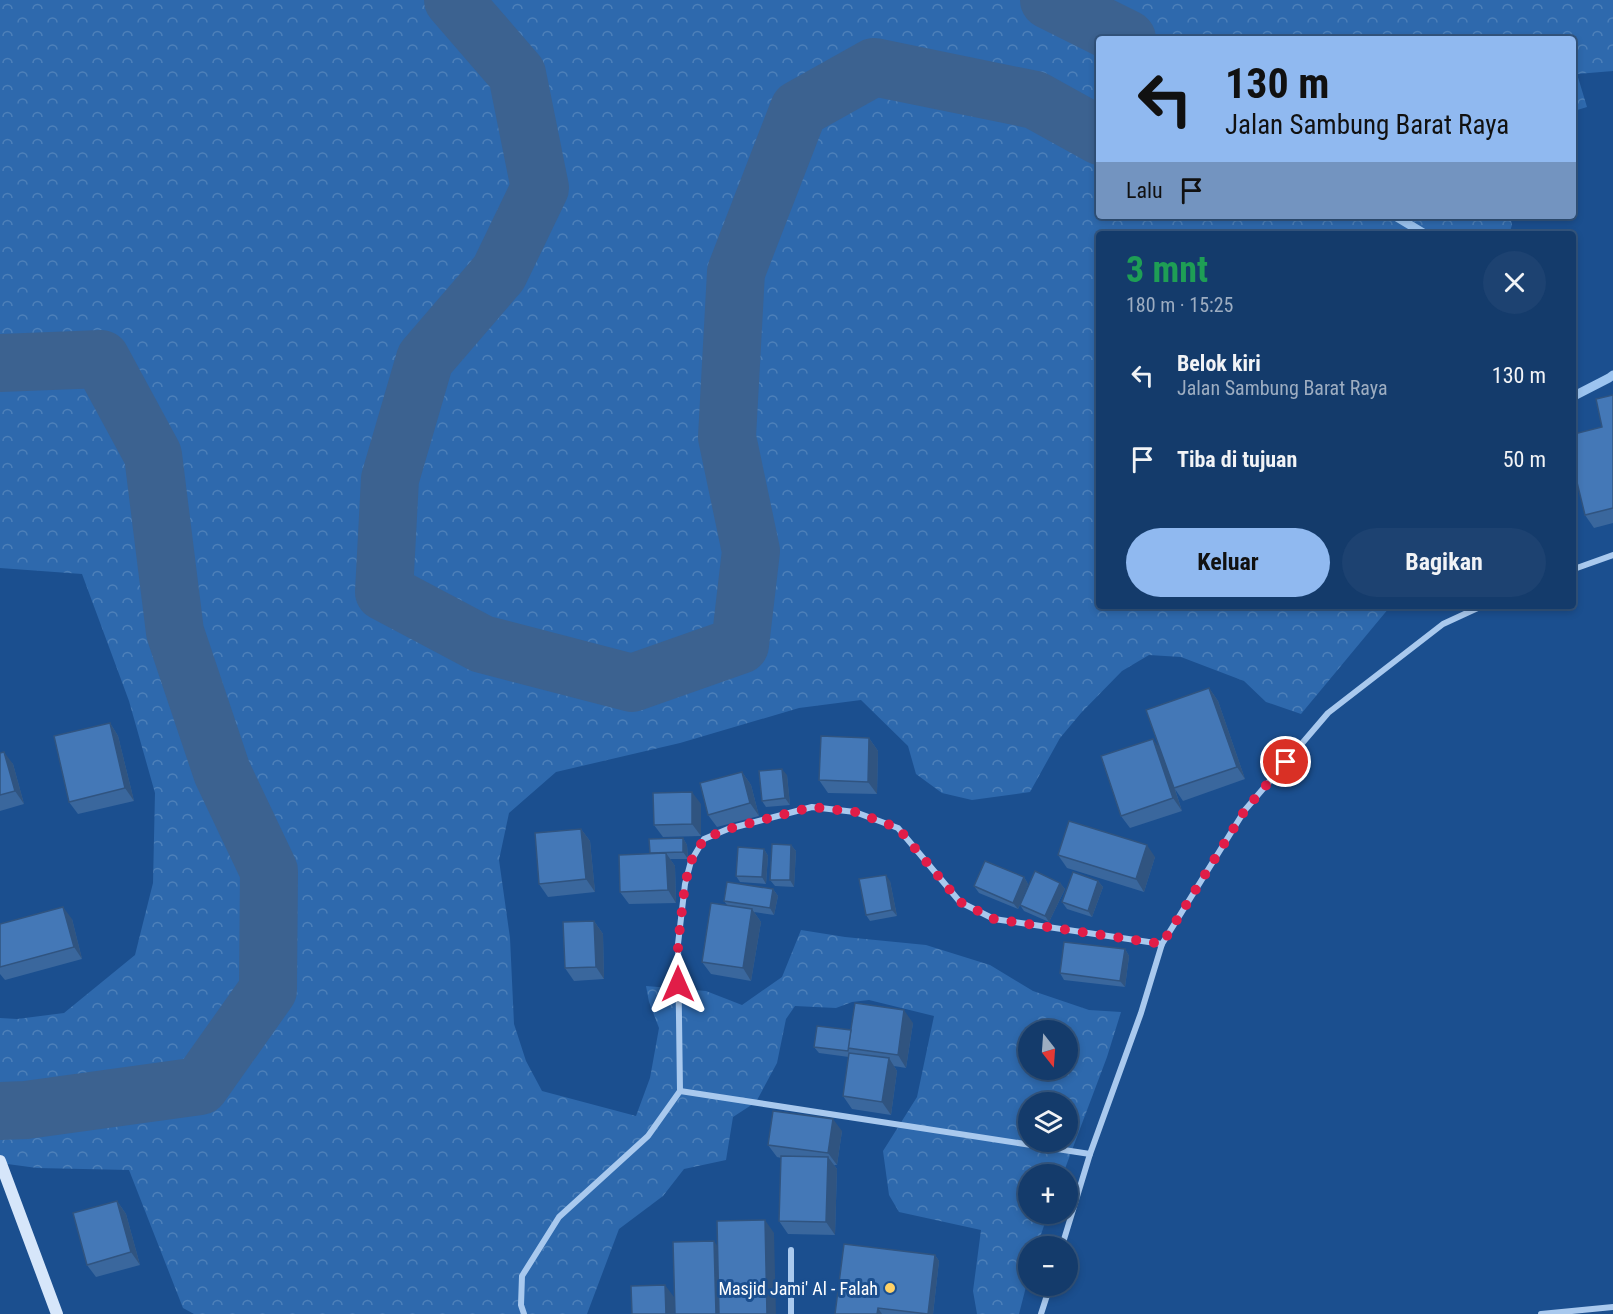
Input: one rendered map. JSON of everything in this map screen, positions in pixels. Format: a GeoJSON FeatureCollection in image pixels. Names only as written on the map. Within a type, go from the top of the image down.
{"type":"FeatureCollection","features":[{"type":"Feature","properties":{"kind":"main road"},"geometry":{"type":"LineString","coordinates":[[0,1161],[57,1314]]}},
{"type":"Feature","properties":{"kind":"street"},"geometry":{"type":"LineString","coordinates":[[1576,567],[1613,555]]}},
{"type":"Feature","properties":{"kind":"street"},"geometry":{"type":"LineString","coordinates":[[1065,1236],[1090,1154],[1141,1013],[1162,944],[1245,810],[1328,713],[1443,624],[1476,609]]}},
{"type":"Feature","properties":{"kind":"street"},"geometry":{"type":"LineString","coordinates":[[524,1314],[521,1305],[522,1276],[559,1217],[648,1136],[680,1091],[678,944],[685,884],[691,861],[704,839],[728,829],[812,807],[855,812],[898,828],[960,902],[994,919],[1162,944]]}},
{"type":"Feature","properties":{"kind":"street"},"geometry":{"type":"LineString","coordinates":[[680,1091],[1090,1154]]}},
{"type":"Feature","properties":{"kind":"street"},"geometry":{"type":"LineString","coordinates":[[791,1250],[791,1314]]}},
{"type":"Feature","properties":{"kind":"street"},"geometry":{"type":"LineString","coordinates":[[1041,1314],[1047,1296]]}},
{"type":"Feature","properties":{"kind":"street"},"geometry":{"type":"LineString","coordinates":[[1541,1314],[1613,1307]]}},
{"type":"Feature","properties":{"kind":"green space"},"geometry":{"type":"Polygon","coordinates":[[[0,0],[1613,0],[1613,71],[1577,74],[1587,107],[1576,110],[1576,36],[1096,36],[1096,219],[1511,219],[1510,231],[1096,231],[1096,609],[1388,609],[1301,714],[1266,702],[1244,681],[1181,657],[1149,655],[1122,671],[1081,713],[1060,738],[1030,792],[972,800],[942,793],[916,774],[908,746],[861,700],[799,708],[680,743],[556,772],[509,813],[499,860],[510,938],[514,1024],[526,1061],[542,1091],[636,1116],[650,1078],[659,1028],[649,1002],[646,986],[706,991],[742,1005],[782,977],[801,930],[926,945],[990,965],[1033,991],[1089,1010],[1121,1012],[1078,1134],[1078,1092],[1018,1092],[1018,1152],[1071,1152],[1067,1164],[1018,1164],[1018,1224],[1045,1224],[1040,1236],[1018,1236],[1018,1296],[1024,1296],[1019,1314],[977,1314],[973,1291],[981,1230],[899,1212],[889,1195],[883,1151],[917,1097],[934,1016],[869,1000],[852,1002],[836,1008],[795,1006],[786,1019],[777,1063],[756,1102],[733,1117],[726,1160],[684,1169],[663,1196],[619,1229],[587,1314],[194,1314],[183,1308],[129,1170],[37,1168],[0,1163],[0,1018],[17,1019],[64,1013],[135,955],[153,883],[155,793],[129,701],[82,574],[0,568],[0,0]]]}},
{"type":"Feature","properties":{"kind":"building"},"geometry":{"type":"Polygon","coordinates":[[[1613,395],[1613,508],[1585,515],[1576,478],[1576,434],[1602,427],[1596,399],[1613,395]]]}},
{"type":"Feature","properties":{"kind":"building"},"geometry":{"type":"Polygon","coordinates":[[[1209,688],[1237,767],[1174,788],[1146,710],[1209,688]]]}},
{"type":"Feature","properties":{"kind":"building"},"geometry":{"type":"Polygon","coordinates":[[[110,723],[125,788],[69,802],[54,736],[110,723]]]}},
{"type":"Feature","properties":{"kind":"building"},"geometry":{"type":"Polygon","coordinates":[[[821,736],[869,738],[868,782],[819,780],[821,736]]]}},
{"type":"Feature","properties":{"kind":"building"},"geometry":{"type":"Polygon","coordinates":[[[1153,739],[1173,798],[1121,816],[1101,756],[1153,739]]]}},
{"type":"Feature","properties":{"kind":"building"},"geometry":{"type":"Polygon","coordinates":[[[4,752],[15,791],[0,795],[0,753],[4,752]]]}},
{"type":"Feature","properties":{"kind":"building"},"geometry":{"type":"Polygon","coordinates":[[[782,769],[785,798],[762,801],[759,771],[782,769]]]}},
{"type":"Feature","properties":{"kind":"building"},"geometry":{"type":"Polygon","coordinates":[[[742,772],[750,803],[708,815],[700,783],[742,772]]]}},
{"type":"Feature","properties":{"kind":"building"},"geometry":{"type":"Polygon","coordinates":[[[692,792],[692,824],[654,825],[653,793],[692,792]]]}},
{"type":"Feature","properties":{"kind":"building"},"geometry":{"type":"Polygon","coordinates":[[[1069,821],[1147,845],[1136,879],[1058,855],[1069,821]]]}},
{"type":"Feature","properties":{"kind":"building"},"geometry":{"type":"Polygon","coordinates":[[[581,829],[586,879],[539,884],[535,833],[581,829]]]}},
{"type":"Feature","properties":{"kind":"building"},"geometry":{"type":"Polygon","coordinates":[[[683,838],[683,852],[650,853],[649,839],[683,838]]]}},
{"type":"Feature","properties":{"kind":"building"},"geometry":{"type":"Polygon","coordinates":[[[772,844],[791,845],[790,880],[770,880],[772,844]]]}},
{"type":"Feature","properties":{"kind":"building"},"geometry":{"type":"Polygon","coordinates":[[[738,847],[764,849],[762,877],[736,876],[738,847]]]}},
{"type":"Feature","properties":{"kind":"building"},"geometry":{"type":"Polygon","coordinates":[[[666,853],[668,890],[620,892],[619,855],[666,853]]]}},
{"type":"Feature","properties":{"kind":"building"},"geometry":{"type":"Polygon","coordinates":[[[985,861],[1024,877],[1013,903],[974,886],[985,861]]]}},
{"type":"Feature","properties":{"kind":"building"},"geometry":{"type":"Polygon","coordinates":[[[1035,871],[1060,883],[1045,916],[1020,905],[1035,871]]]}},
{"type":"Feature","properties":{"kind":"building"},"geometry":{"type":"Polygon","coordinates":[[[1073,872],[1098,881],[1088,911],[1062,902],[1073,872]]]}},
{"type":"Feature","properties":{"kind":"building"},"geometry":{"type":"Polygon","coordinates":[[[886,875],[892,910],[866,915],[859,879],[886,875]]]}},
{"type":"Feature","properties":{"kind":"building"},"geometry":{"type":"Polygon","coordinates":[[[727,882],[773,889],[770,908],[724,901],[727,882]]]}},
{"type":"Feature","properties":{"kind":"building"},"geometry":{"type":"Polygon","coordinates":[[[711,903],[752,909],[743,968],[702,962],[711,903]]]}},
{"type":"Feature","properties":{"kind":"building"},"geometry":{"type":"Polygon","coordinates":[[[63,907],[74,947],[0,967],[0,924],[63,907]]]}},
{"type":"Feature","properties":{"kind":"building"},"geometry":{"type":"Polygon","coordinates":[[[594,921],[596,967],[565,968],[563,922],[594,921]]]}},
{"type":"Feature","properties":{"kind":"building"},"geometry":{"type":"Polygon","coordinates":[[[1064,942],[1125,949],[1120,981],[1060,973],[1064,942]]]}},
{"type":"Feature","properties":{"kind":"building"},"geometry":{"type":"Polygon","coordinates":[[[855,1003],[904,1010],[898,1055],[848,1048],[855,1003]]]}},
{"type":"Feature","properties":{"kind":"building"},"geometry":{"type":"Polygon","coordinates":[[[817,1026],[851,1030],[848,1051],[814,1047],[817,1026]]]}},
{"type":"Feature","properties":{"kind":"building"},"geometry":{"type":"Polygon","coordinates":[[[849,1053],[889,1058],[882,1102],[843,1096],[849,1053]]]}},
{"type":"Feature","properties":{"kind":"building"},"geometry":{"type":"Polygon","coordinates":[[[773,1111],[833,1119],[828,1153],[768,1145],[773,1111]]]}},
{"type":"Feature","properties":{"kind":"building"},"geometry":{"type":"Polygon","coordinates":[[[781,1156],[828,1157],[826,1222],[779,1221],[781,1156]]]}},
{"type":"Feature","properties":{"kind":"building"},"geometry":{"type":"Polygon","coordinates":[[[117,1201],[131,1252],[87,1265],[73,1213],[117,1201]]]}},
{"type":"Feature","properties":{"kind":"building"},"geometry":{"type":"Polygon","coordinates":[[[765,1220],[767,1314],[719,1314],[717,1221],[765,1220]]]}},
{"type":"Feature","properties":{"kind":"building"},"geometry":{"type":"Polygon","coordinates":[[[714,1241],[716,1314],[675,1314],[673,1242],[714,1241]]]}},
{"type":"Feature","properties":{"kind":"building","name":"Masjid Jami' Al - Falah"},"geometry":{"type":"Polygon","coordinates":[[[844,1244],[935,1255],[928,1314],[878,1308],[877,1314],[835,1314],[844,1244]]]}},
{"type":"Feature","properties":{"kind":"building"},"geometry":{"type":"Polygon","coordinates":[[[665,1285],[666,1314],[632,1314],[631,1286],[665,1285]]]}},
{"type":"Feature","properties":{"kind":"waterway"},"geometry":{"type":"LineString","coordinates":[[453,0],[517,74],[540,188],[499,273],[425,359],[390,479],[384,592],[482,644],[632,683],[740,645],[751,551],[727,437],[736,272],[799,109],[874,67],[1035,100],[1096,134]]}},
{"type":"Feature","properties":{"kind":"waterway"},"geometry":{"type":"LineString","coordinates":[[1049,0],[1121,36]]}},
{"type":"Feature","properties":{"kind":"waterway"},"geometry":{"type":"LineString","coordinates":[[1400,219],[1420,231]]}},
{"type":"Feature","properties":{"kind":"waterway"},"geometry":{"type":"LineString","coordinates":[[0,363],[101,359],[153,455],[175,632],[222,772],[269,871],[268,990],[200,1086],[26,1110],[0,1111]]}},
{"type":"Feature","properties":{"kind":"waterway"},"geometry":{"type":"LineString","coordinates":[[1576,395],[1613,375]]}},
{"type":"Feature","properties":{"kind":"place","name":"Masjid Jami' Al - Falah"},"geometry":{"type":"Point","coordinates":[890,1288]}},
{"type":"Feature","properties":{"kind":"route"},"geometry":{"type":"LineString","coordinates":[[678,984],[678,944],[685,884],[691,861],[704,839],[728,829],[812,807],[855,812],[898,828],[960,902],[994,919],[1162,944],[1245,810],[1286,762]]}}]}
